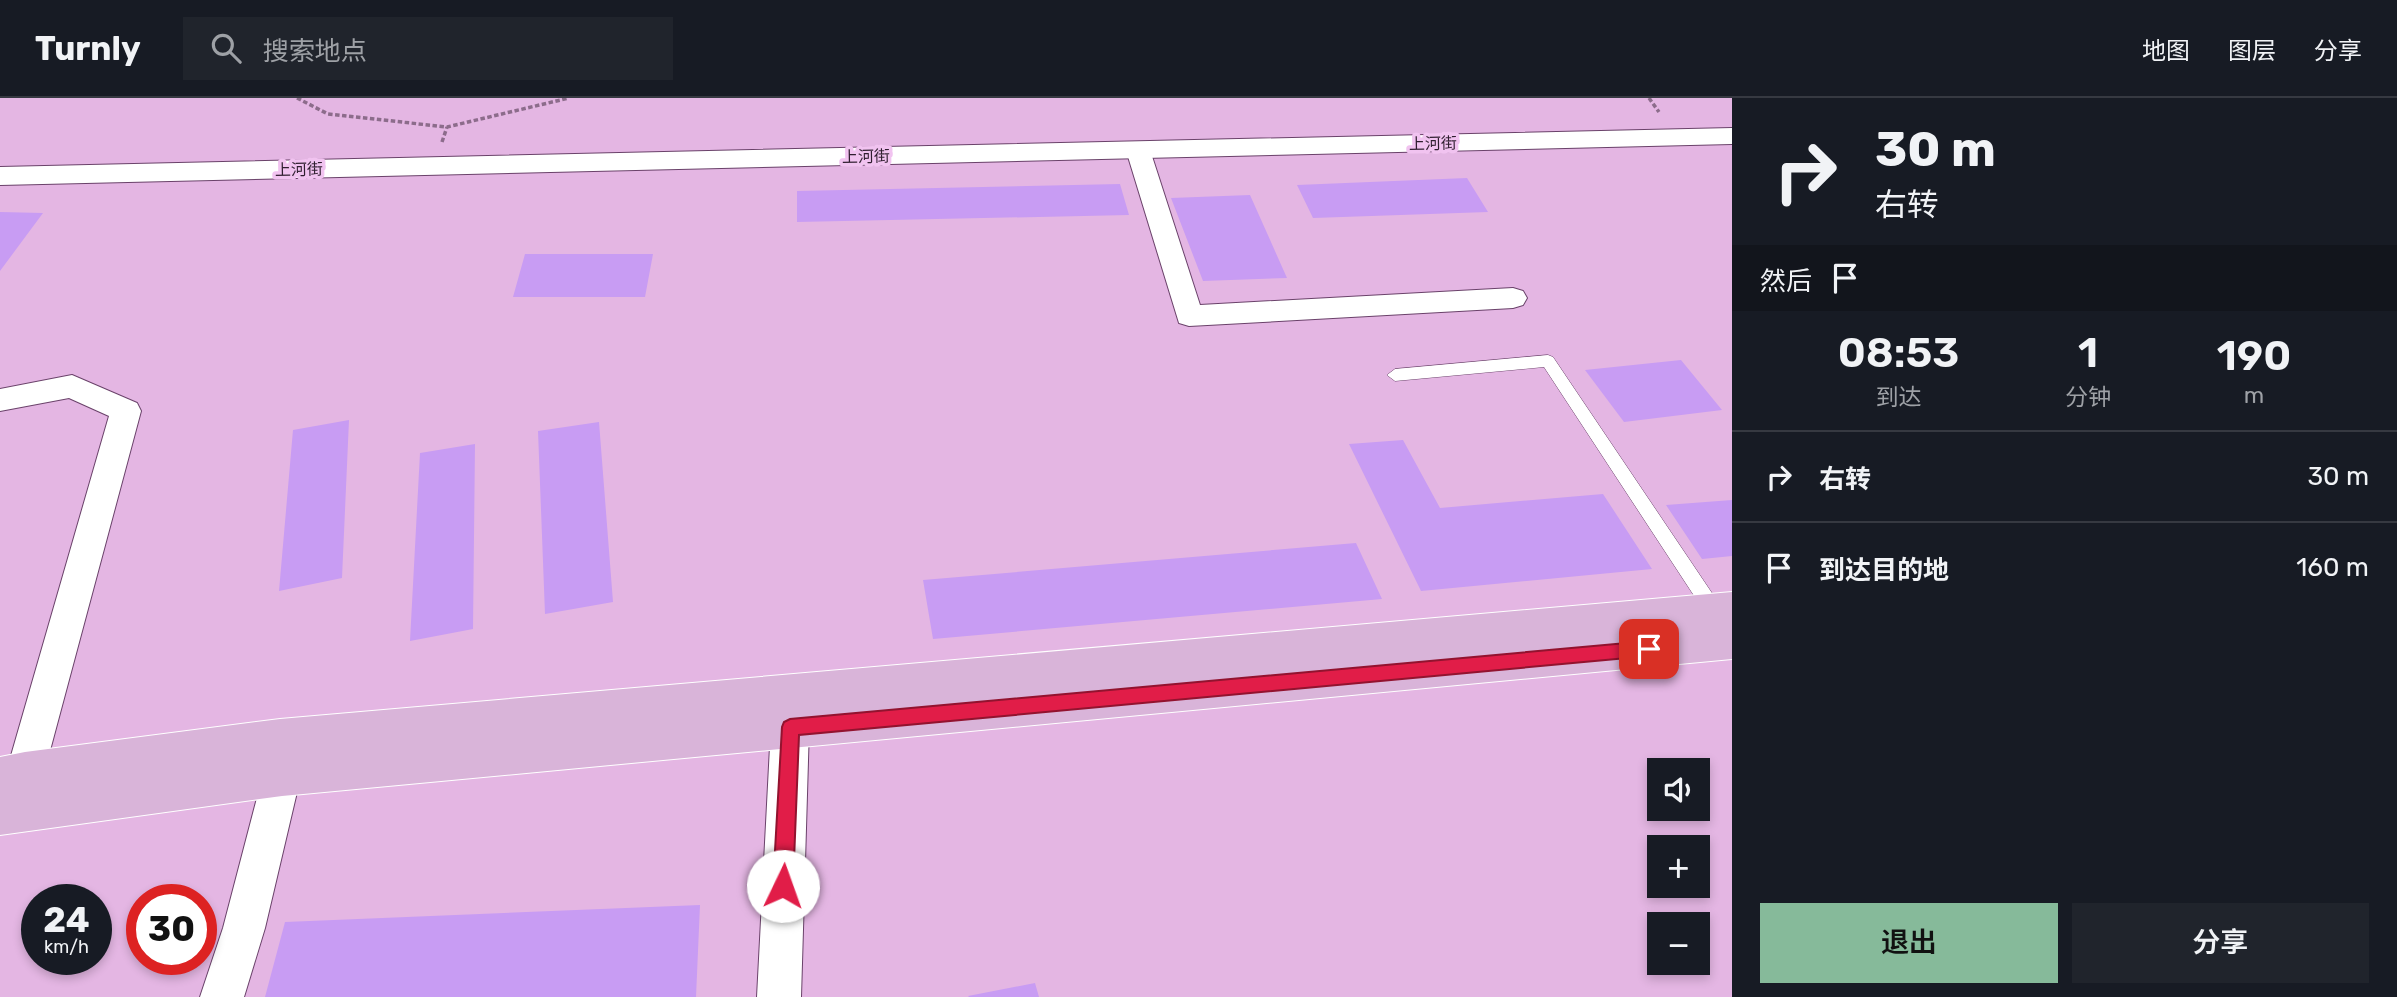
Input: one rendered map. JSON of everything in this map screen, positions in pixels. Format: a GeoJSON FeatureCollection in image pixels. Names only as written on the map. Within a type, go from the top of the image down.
{"type":"FeatureCollection","features":[{"type":"Feature","properties":{"kind":"main road"},"geometry":{"type":"LineString","coordinates":[[0,813],[282,775],[790,727],[1728,624]]}},
{"type":"Feature","properties":{"kind":"main road"},"geometry":{"type":"LineString","coordinates":[[12,776],[280,740],[1728,624]]}},
{"type":"Feature","properties":{"kind":"street","name":"上河街"},"geometry":{"type":"LineString","coordinates":[[0,176],[1732,136]]}},
{"type":"Feature","properties":{"kind":"street"},"geometry":{"type":"LineString","coordinates":[[1138,150],[1189,316],[1513,298]]}},
{"type":"Feature","properties":{"kind":"street"},"geometry":{"type":"LineString","coordinates":[[0,400],[72,386],[126,411],[12,776]]}},
{"type":"Feature","properties":{"kind":"street"},"geometry":{"type":"LineString","coordinates":[[779,997],[790,727]]}},
{"type":"Feature","properties":{"kind":"street"},"geometry":{"type":"LineString","coordinates":[[222,997],[244,928],[282,775]]}},
{"type":"Feature","properties":{"kind":"lane"},"geometry":{"type":"LineString","coordinates":[[1395,375],[1548,361],[1728,624]]}},
{"type":"Feature","properties":{"kind":"path"},"geometry":{"type":"LineString","coordinates":[[297,98],[328,114],[447,127],[569,98]]}},
{"type":"Feature","properties":{"kind":"path"},"geometry":{"type":"LineString","coordinates":[[1644,98],[1652,98]]}},
{"type":"Feature","properties":{"kind":"building"},"geometry":{"type":"Polygon","coordinates":[[[1467,178],[1488,212],[1313,218],[1297,185],[1467,178]]]}},
{"type":"Feature","properties":{"kind":"building"},"geometry":{"type":"Polygon","coordinates":[[[1120,184],[1129,215],[797,222],[797,191],[1120,184]]]}},
{"type":"Feature","properties":{"kind":"building"},"geometry":{"type":"Polygon","coordinates":[[[1250,195],[1287,278],[1203,281],[1171,198],[1250,195]]]}},
{"type":"Feature","properties":{"kind":"building"},"geometry":{"type":"Polygon","coordinates":[[[0,212],[43,213],[0,271],[0,212]]]}},
{"type":"Feature","properties":{"kind":"building"},"geometry":{"type":"Polygon","coordinates":[[[525,254],[653,254],[645,297],[513,297],[525,254]]]}},
{"type":"Feature","properties":{"kind":"building"},"geometry":{"type":"Polygon","coordinates":[[[1681,360],[1722,410],[1624,422],[1585,370],[1681,360]]]}},
{"type":"Feature","properties":{"kind":"building"},"geometry":{"type":"Polygon","coordinates":[[[349,420],[342,578],[279,591],[293,430],[349,420]]]}},
{"type":"Feature","properties":{"kind":"building"},"geometry":{"type":"Polygon","coordinates":[[[599,422],[613,602],[545,614],[538,431],[599,422]]]}},
{"type":"Feature","properties":{"kind":"building"},"geometry":{"type":"Polygon","coordinates":[[[1403,440],[1440,508],[1603,494],[1652,569],[1421,591],[1349,444],[1403,440]]]}},
{"type":"Feature","properties":{"kind":"building"},"geometry":{"type":"Polygon","coordinates":[[[475,444],[473,629],[410,641],[420,453],[475,444]]]}},
{"type":"Feature","properties":{"kind":"building"},"geometry":{"type":"Polygon","coordinates":[[[1732,500],[1732,556],[1702,559],[1666,505],[1732,500]]]}},
{"type":"Feature","properties":{"kind":"building"},"geometry":{"type":"Polygon","coordinates":[[[1356,543],[1382,599],[933,639],[923,580],[1356,543]]]}},
{"type":"Feature","properties":{"kind":"building"},"geometry":{"type":"Polygon","coordinates":[[[700,905],[696,997],[265,997],[285,922],[700,905]]]}},
{"type":"Feature","properties":{"kind":"building"},"geometry":{"type":"Polygon","coordinates":[[[1035,983],[1039,997],[968,996],[1035,983]]]}},
{"type":"Feature","properties":{"kind":"route"},"geometry":{"type":"LineString","coordinates":[[783,886],[790,727],[1649,649]]}}]}
